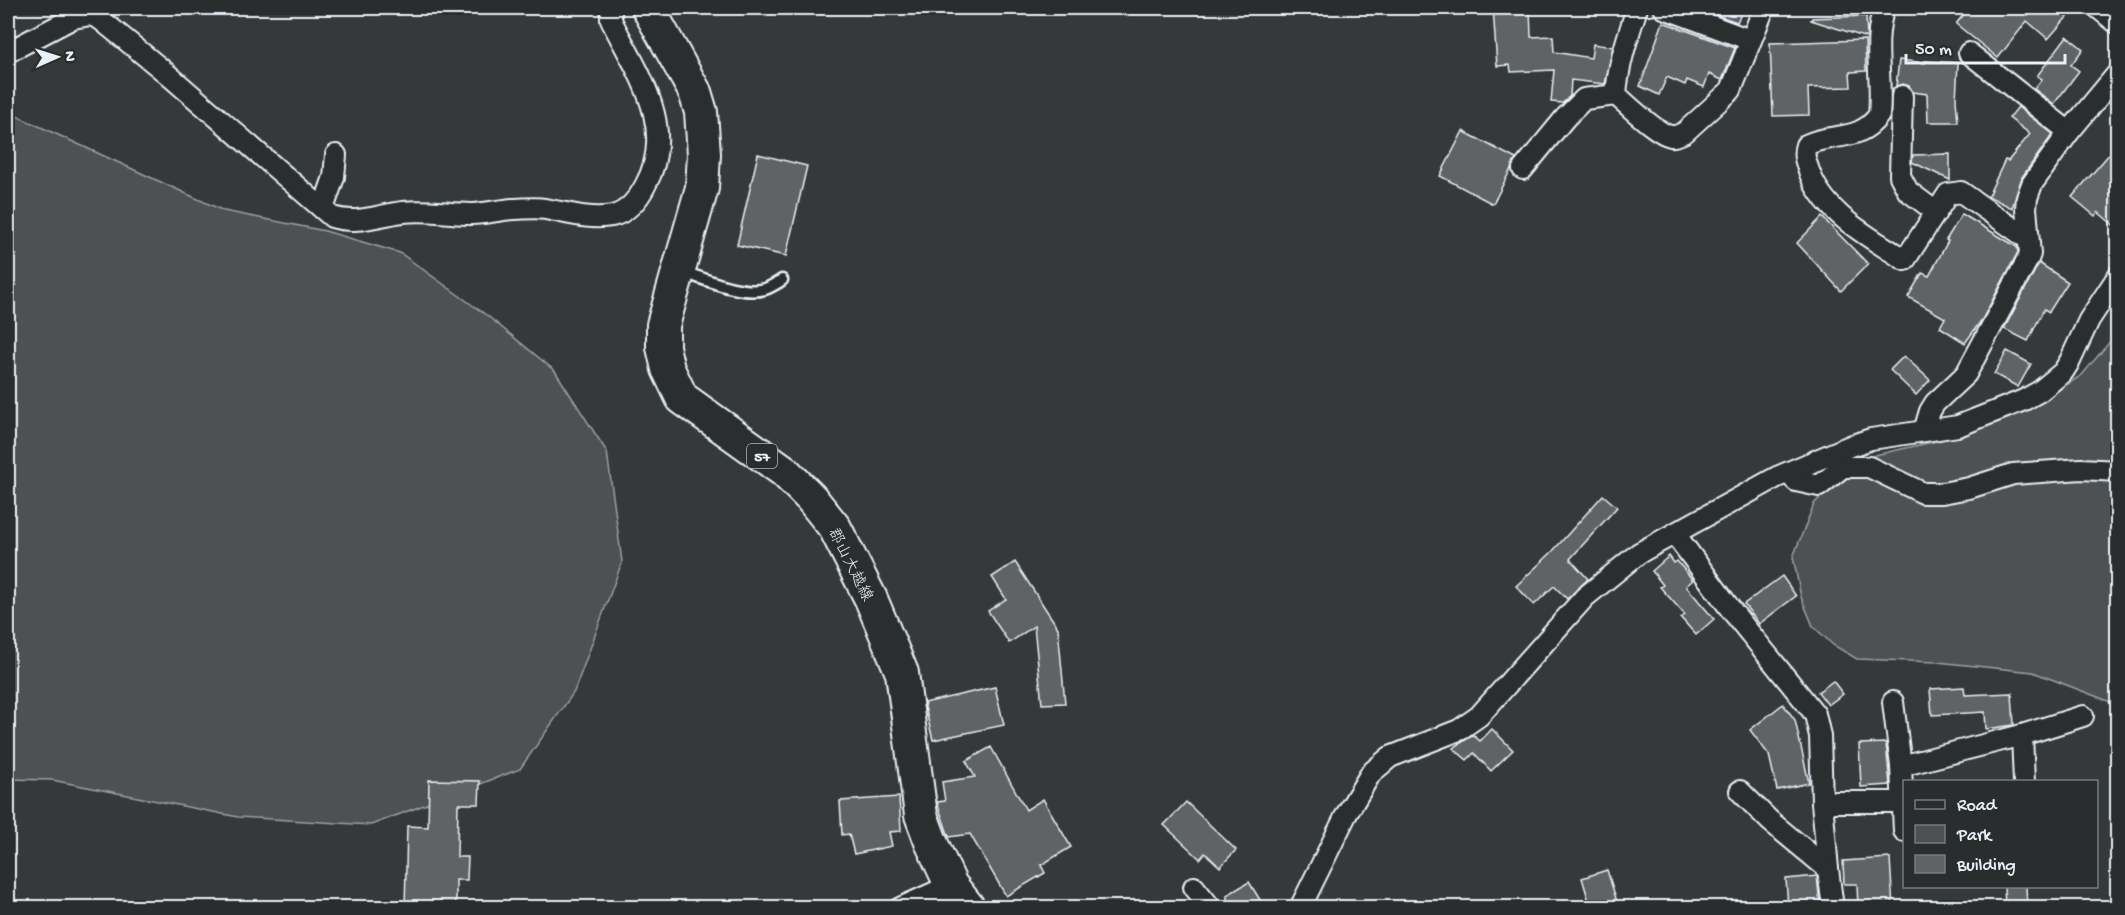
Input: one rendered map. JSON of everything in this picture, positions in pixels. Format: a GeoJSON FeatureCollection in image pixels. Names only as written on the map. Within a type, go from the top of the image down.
{"type":"FeatureCollection","features":[{"type":"Feature","properties":{"kind":"main road","name":"郡山大越線"},"geometry":{"type":"LineString","coordinates":[[648,8],[695,92],[703,133],[702,188],[662,336],[668,369],[682,398],[784,471],[811,498],[835,528],[871,599],[902,673],[921,815],[931,842],[960,896]]}},
{"type":"Feature","properties":{"kind":"street"},"geometry":{"type":"LineString","coordinates":[[8,52],[73,18],[91,15],[100,19],[165,72],[332,217],[346,221],[405,211],[474,214],[513,209],[542,209],[599,218],[616,215],[639,197],[657,158],[658,129],[650,97],[611,20],[610,8]]}},
{"type":"Feature","properties":{"kind":"street"},"geometry":{"type":"LineString","coordinates":[[1616,95],[1624,48],[1637,8]]}},
{"type":"Feature","properties":{"kind":"street"},"geometry":{"type":"LineString","coordinates":[[1664,8],[1750,40]]}},
{"type":"Feature","properties":{"kind":"street"},"geometry":{"type":"LineString","coordinates":[[1523,169],[1564,118],[1584,99],[1616,95],[1643,119],[1671,136],[1679,136],[1685,132],[1731,90],[1764,8]]}},
{"type":"Feature","properties":{"kind":"street"},"geometry":{"type":"LineString","coordinates":[[1884,8],[1880,19],[1878,56],[1879,115],[1855,135],[1806,145],[1805,160],[1817,188],[1835,212],[1905,260],[1948,194],[1961,192],[2028,239]]}},
{"type":"Feature","properties":{"kind":"street"},"geometry":{"type":"LineString","coordinates":[[2098,8],[2118,24]]}},
{"type":"Feature","properties":{"kind":"street"},"geometry":{"type":"LineString","coordinates":[[1969,53],[2068,132]]}},
{"type":"Feature","properties":{"kind":"street"},"geometry":{"type":"LineString","coordinates":[[1924,430],[1935,403],[1966,374],[2028,259],[2030,254],[2027,198],[2032,184],[2068,132],[2118,73]]}},
{"type":"Feature","properties":{"kind":"street"},"geometry":{"type":"LineString","coordinates":[[1902,96],[1900,176],[1908,191],[1936,212]]}},
{"type":"Feature","properties":{"kind":"street"},"geometry":{"type":"LineString","coordinates":[[323,209],[334,177],[336,156]]}},
{"type":"Feature","properties":{"kind":"street"},"geometry":{"type":"LineString","coordinates":[[1302,907],[1346,815],[1371,773],[1390,757],[1460,730],[1479,716],[1585,597],[1639,554],[1788,473],[1850,446],[1871,439],[1958,426],[2024,400],[2053,382],[2070,361],[2089,320],[2118,276]]}},
{"type":"Feature","properties":{"kind":"street"},"geometry":{"type":"LineString","coordinates":[[1788,473],[1796,481],[1819,486],[1843,467],[1869,467],[1923,493],[1942,493],[1969,488],[2013,474],[2081,469],[2118,471]]}},
{"type":"Feature","properties":{"kind":"street"},"geometry":{"type":"LineString","coordinates":[[1675,534],[1732,611],[1815,714],[1820,736],[1822,802],[1833,908]]}},
{"type":"Feature","properties":{"kind":"street"},"geometry":{"type":"LineString","coordinates":[[1893,702],[1901,766],[1903,812]]}},
{"type":"Feature","properties":{"kind":"street"},"geometry":{"type":"LineString","coordinates":[[1901,766],[2022,735],[2083,716]]}},
{"type":"Feature","properties":{"kind":"street"},"geometry":{"type":"LineString","coordinates":[[2022,735],[2024,780]]}},
{"type":"Feature","properties":{"kind":"street"},"geometry":{"type":"LineString","coordinates":[[1740,792],[1770,821],[1828,869]]}},
{"type":"Feature","properties":{"kind":"street"},"geometry":{"type":"LineString","coordinates":[[1822,802],[1902,802]]}},
{"type":"Feature","properties":{"kind":"street"},"geometry":{"type":"LineString","coordinates":[[1194,887],[1210,908]]}},
{"type":"Feature","properties":{"kind":"street"},"geometry":{"type":"LineString","coordinates":[[900,908],[960,896]]}},
{"type":"Feature","properties":{"kind":"lane"},"geometry":{"type":"LineString","coordinates":[[678,271],[753,291],[767,288],[782,280]]}},
{"type":"Feature","properties":{"kind":"green space"},"geometry":{"type":"Polygon","coordinates":[[[8,112],[224,211],[325,231],[400,253],[489,317],[555,371],[607,452],[622,562],[574,692],[520,769],[371,825],[238,817],[52,780],[8,779],[8,112]]]}},
{"type":"Feature","properties":{"kind":"green space"},"geometry":{"type":"Polygon","coordinates":[[[2117,333],[2117,711],[2108,701],[2033,672],[1937,662],[1857,659],[1833,645],[1813,626],[1801,597],[1793,557],[1814,504],[1840,476],[1875,455],[1964,435],[2043,400],[2082,375],[2117,333]]]}},
{"type":"Feature","properties":{"kind":"building"},"geometry":{"type":"Polygon","coordinates":[[[1493,8],[1530,8],[1531,37],[1553,36],[1554,52],[1591,58],[1593,44],[1613,47],[1605,84],[1571,80],[1570,96],[1563,103],[1551,102],[1554,70],[1511,72],[1510,65],[1497,66],[1493,8]]]}},
{"type":"Feature","properties":{"kind":"building"},"geometry":{"type":"Polygon","coordinates":[[[1714,8],[1744,8],[1737,22],[1711,13],[1714,8]]]}},
{"type":"Feature","properties":{"kind":"building"},"geometry":{"type":"Polygon","coordinates":[[[1969,8],[2075,8],[2048,39],[2027,21],[1998,58],[1956,24],[1969,8]]]}},
{"type":"Feature","properties":{"kind":"building"},"geometry":{"type":"Polygon","coordinates":[[[1866,16],[1867,38],[1811,20],[1812,18],[1866,16]]]}},
{"type":"Feature","properties":{"kind":"building"},"geometry":{"type":"Polygon","coordinates":[[[1663,22],[1735,48],[1722,80],[1709,74],[1704,87],[1687,80],[1685,85],[1667,77],[1659,95],[1640,86],[1663,22]]]}},
{"type":"Feature","properties":{"kind":"building"},"geometry":{"type":"Polygon","coordinates":[[[2067,36],[2083,49],[2071,65],[2079,71],[2054,104],[2034,89],[2042,79],[2037,76],[2067,36]]]}},
{"type":"Feature","properties":{"kind":"building"},"geometry":{"type":"Polygon","coordinates":[[[1865,40],[1866,71],[1850,72],[1851,87],[1808,88],[1809,115],[1773,116],[1770,43],[1865,40]]]}},
{"type":"Feature","properties":{"kind":"building"},"geometry":{"type":"Polygon","coordinates":[[[1899,60],[1958,63],[1956,100],[1958,122],[1928,122],[1927,94],[1913,92],[1909,86],[1903,84],[1896,86],[1899,60]]]}},
{"type":"Feature","properties":{"kind":"building"},"geometry":{"type":"Polygon","coordinates":[[[2018,107],[2053,134],[2022,177],[2012,208],[1988,196],[2005,160],[2008,161],[2030,134],[2009,118],[2018,107]]]}},
{"type":"Feature","properties":{"kind":"building"},"geometry":{"type":"Polygon","coordinates":[[[1463,131],[1516,159],[1493,204],[1440,176],[1463,131]]]}},
{"type":"Feature","properties":{"kind":"building"},"geometry":{"type":"Polygon","coordinates":[[[2118,144],[2118,229],[2098,212],[2095,216],[2072,197],[2118,144]]]}},
{"type":"Feature","properties":{"kind":"building"},"geometry":{"type":"Polygon","coordinates":[[[758,154],[807,166],[786,256],[737,245],[758,154]]]}},
{"type":"Feature","properties":{"kind":"building"},"geometry":{"type":"Polygon","coordinates":[[[1950,154],[1950,180],[1912,162],[1913,155],[1950,154]]]}},
{"type":"Feature","properties":{"kind":"building"},"geometry":{"type":"Polygon","coordinates":[[[1962,214],[2017,247],[2018,252],[1983,318],[1965,343],[1940,327],[1945,318],[1908,297],[1922,273],[1929,276],[1948,241],[1946,240],[1962,214]]]}},
{"type":"Feature","properties":{"kind":"building"},"geometry":{"type":"Polygon","coordinates":[[[1822,217],[1868,264],[1841,291],[1797,243],[1822,217]]]}},
{"type":"Feature","properties":{"kind":"building"},"geometry":{"type":"Polygon","coordinates":[[[2039,263],[2068,282],[2049,312],[2044,309],[2028,341],[2004,329],[2039,263]]]}},
{"type":"Feature","properties":{"kind":"building"},"geometry":{"type":"Polygon","coordinates":[[[2007,351],[2031,364],[2018,387],[1994,374],[2007,351]]]}},
{"type":"Feature","properties":{"kind":"building"},"geometry":{"type":"Polygon","coordinates":[[[1904,356],[1930,380],[1916,395],[1890,370],[1904,356]]]}},
{"type":"Feature","properties":{"kind":"building"},"geometry":{"type":"Polygon","coordinates":[[[1603,495],[1617,507],[1570,559],[1588,579],[1567,599],[1554,586],[1534,605],[1516,586],[1552,552],[1603,495]]]}},
{"type":"Feature","properties":{"kind":"building"},"geometry":{"type":"Polygon","coordinates":[[[1669,556],[1674,563],[1677,561],[1693,580],[1686,586],[1714,619],[1696,635],[1681,618],[1685,615],[1660,587],[1663,585],[1652,571],[1669,556]]]}},
{"type":"Feature","properties":{"kind":"building"},"geometry":{"type":"Polygon","coordinates":[[[1015,562],[1058,628],[1065,703],[1042,704],[1034,626],[1009,643],[988,611],[1006,599],[992,577],[1015,562]]]}},
{"type":"Feature","properties":{"kind":"building"},"geometry":{"type":"Polygon","coordinates":[[[1782,576],[1796,596],[1759,624],[1744,604],[1782,576]]]}},
{"type":"Feature","properties":{"kind":"building"},"geometry":{"type":"Polygon","coordinates":[[[1833,681],[1843,694],[1828,705],[1818,692],[1833,681]]]}},
{"type":"Feature","properties":{"kind":"building"},"geometry":{"type":"Polygon","coordinates":[[[995,687],[1004,725],[933,740],[924,703],[995,687]]]}},
{"type":"Feature","properties":{"kind":"building"},"geometry":{"type":"Polygon","coordinates":[[[1964,687],[1965,695],[2012,693],[2014,725],[1986,729],[1985,712],[1932,715],[1930,689],[1964,687]]]}},
{"type":"Feature","properties":{"kind":"building"},"geometry":{"type":"Polygon","coordinates":[[[1783,704],[1795,720],[1809,783],[1777,790],[1769,755],[1750,730],[1783,704]]]}},
{"type":"Feature","properties":{"kind":"building"},"geometry":{"type":"Polygon","coordinates":[[[1492,729],[1513,750],[1491,771],[1474,753],[1467,760],[1453,748],[1473,735],[1480,741],[1492,729]]]}},
{"type":"Feature","properties":{"kind":"building"},"geometry":{"type":"Polygon","coordinates":[[[1886,743],[1890,785],[1861,787],[1859,744],[1886,743]]]}},
{"type":"Feature","properties":{"kind":"building"},"geometry":{"type":"Polygon","coordinates":[[[991,747],[1026,810],[1043,799],[1071,847],[1041,865],[1045,873],[1006,896],[970,834],[949,837],[937,802],[945,801],[942,782],[975,777],[966,761],[991,747]]]}},
{"type":"Feature","properties":{"kind":"building"},"geometry":{"type":"Polygon","coordinates":[[[429,780],[480,781],[479,804],[458,804],[457,857],[468,857],[467,880],[456,880],[456,908],[405,908],[407,826],[428,827],[429,780]]]}},
{"type":"Feature","properties":{"kind":"building"},"geometry":{"type":"Polygon","coordinates":[[[899,797],[901,831],[889,832],[892,846],[854,854],[849,834],[842,835],[840,801],[899,797]]]}},
{"type":"Feature","properties":{"kind":"building"},"geometry":{"type":"Polygon","coordinates":[[[1186,802],[1236,850],[1220,867],[1205,853],[1200,859],[1164,825],[1186,802]]]}},
{"type":"Feature","properties":{"kind":"building"},"geometry":{"type":"Polygon","coordinates":[[[1890,858],[1893,908],[1858,908],[1857,884],[1844,884],[1843,861],[1890,858]]]}},
{"type":"Feature","properties":{"kind":"building"},"geometry":{"type":"Polygon","coordinates":[[[1607,870],[1619,908],[1591,908],[1582,878],[1607,870]]]}},
{"type":"Feature","properties":{"kind":"building"},"geometry":{"type":"Polygon","coordinates":[[[1817,876],[1820,904],[1788,907],[1786,879],[1817,876]]]}},
{"type":"Feature","properties":{"kind":"building"},"geometry":{"type":"Polygon","coordinates":[[[1249,882],[1265,908],[1231,908],[1227,895],[1249,882]]]}},
{"type":"Feature","properties":{"kind":"building"},"geometry":{"type":"Polygon","coordinates":[[[2004,888],[2026,888],[2027,908],[2005,908],[2004,888]]]}}]}
